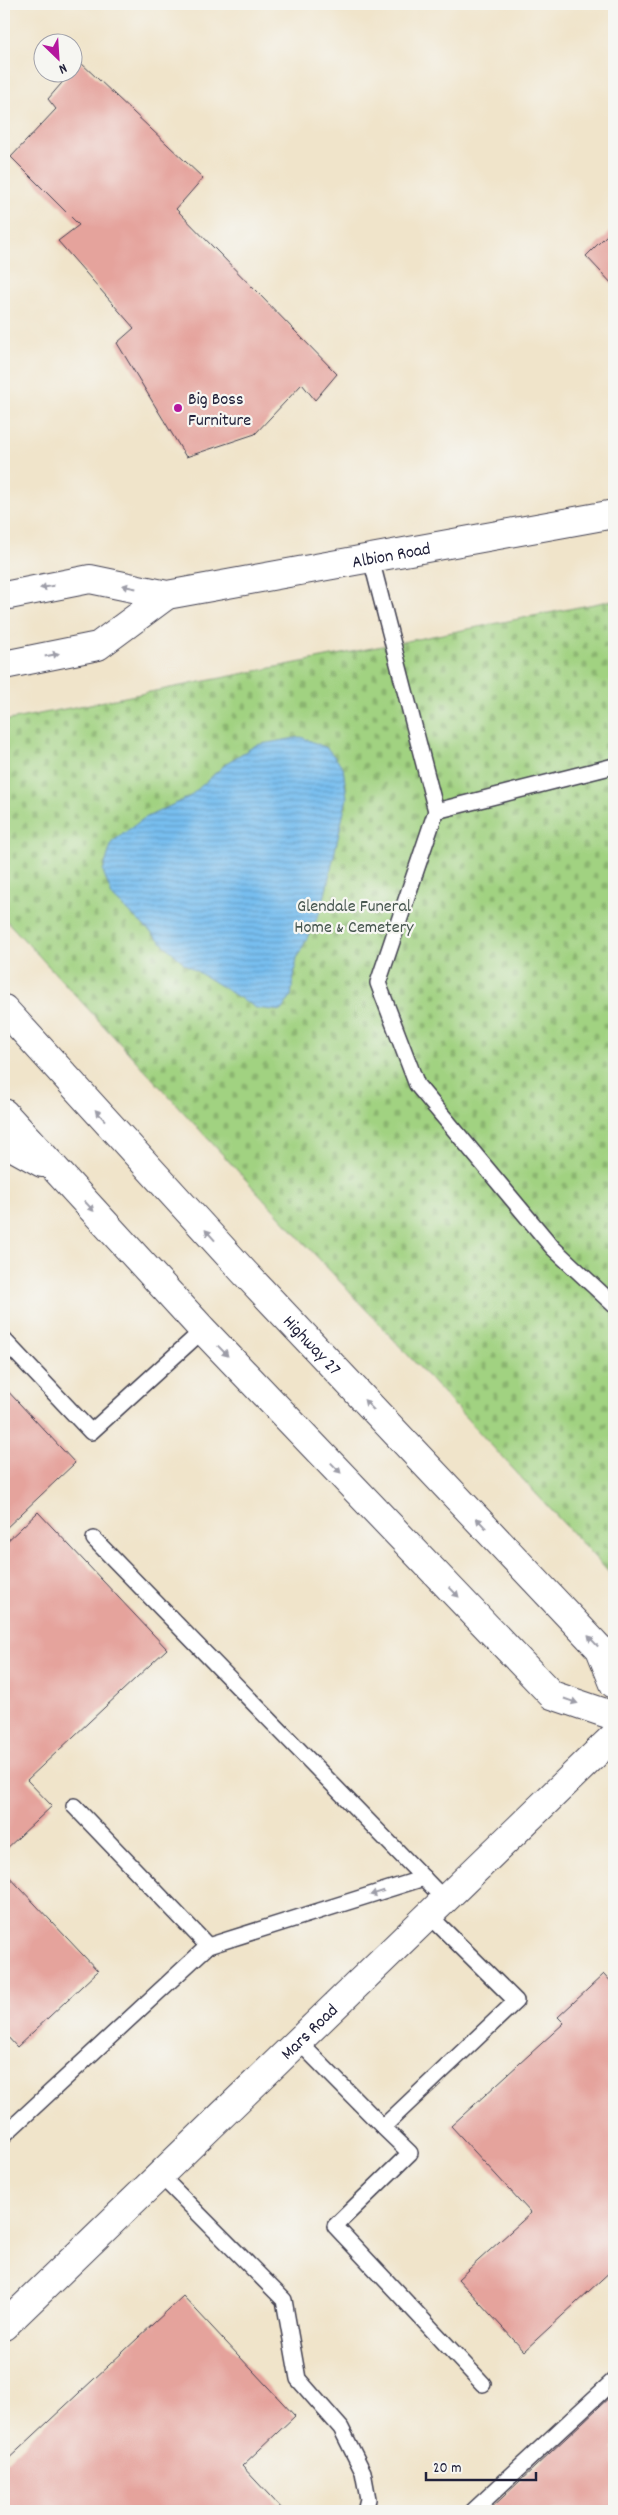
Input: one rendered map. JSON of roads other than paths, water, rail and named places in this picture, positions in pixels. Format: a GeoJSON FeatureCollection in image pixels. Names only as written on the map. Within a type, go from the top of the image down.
{"type":"FeatureCollection","features":[{"type":"Feature","properties":{"kind":"main road","name":"Albion Road"},"geometry":{"type":"LineString","coordinates":[[4,596],[90,579],[167,595],[614,514]]}},
{"type":"Feature","properties":{"kind":"main road","name":"Albion Road"},"geometry":{"type":"LineString","coordinates":[[4,665],[98,646],[167,595]]}},
{"type":"Feature","properties":{"kind":"main road","name":"Highway 27"},"geometry":{"type":"LineString","coordinates":[[4,1009],[243,1271],[600,1649],[614,1684]]}},
{"type":"Feature","properties":{"kind":"main road"},"geometry":{"type":"LineString","coordinates":[[4,1113],[203,1330],[552,1695],[614,1716]]}},
{"type":"Feature","properties":{"kind":"main road"},"geometry":{"type":"LineString","coordinates":[[4,1142],[56,1170]]}},
{"type":"Feature","properties":{"kind":"main road","name":"Mars Road"},"geometry":{"type":"LineString","coordinates":[[4,2326],[614,1736]]}},
{"type":"Feature","properties":{"kind":"lane"},"geometry":{"type":"LineString","coordinates":[[372,559],[436,811],[378,983],[417,1085],[553,1248],[614,1305]]}},
{"type":"Feature","properties":{"kind":"lane"},"geometry":{"type":"LineString","coordinates":[[436,811],[614,766]]}},
{"type":"Feature","properties":{"kind":"lane"},"geometry":{"type":"LineString","coordinates":[[4,1340],[91,1432],[203,1330]]}},
{"type":"Feature","properties":{"kind":"lane"},"geometry":{"type":"LineString","coordinates":[[94,1539],[424,1878],[437,1907],[516,2001],[383,2127]]}},
{"type":"Feature","properties":{"kind":"lane"},"geometry":{"type":"LineString","coordinates":[[74,1806],[208,1946]]}},
{"type":"Feature","properties":{"kind":"lane"},"geometry":{"type":"LineString","coordinates":[[4,2135],[208,1946],[424,1878]]}},
{"type":"Feature","properties":{"kind":"lane"},"geometry":{"type":"LineString","coordinates":[[298,2041],[410,2153],[335,2226],[483,2384]]}},
{"type":"Feature","properties":{"kind":"lane"},"geometry":{"type":"LineString","coordinates":[[160,2175],[284,2300],[298,2379],[341,2428],[363,2472],[368,2499],[365,2511]]}},
{"type":"Feature","properties":{"kind":"lane"},"geometry":{"type":"LineString","coordinates":[[473,2511],[614,2380]]}},
{"type":"Feature","properties":{"kind":"water"},"geometry":{"type":"Polygon","coordinates":[[[301,737],[327,748],[343,767],[347,798],[322,908],[297,958],[291,996],[281,1011],[256,1008],[185,964],[112,896],[103,871],[112,842],[143,819],[189,797],[228,762],[256,745],[301,737]]]}},
{"type":"Feature","properties":{"kind":"place","name":"Big Boss Furniture"},"geometry":{"type":"Point","coordinates":[178,408]}},
{"type":"Feature","properties":{"kind":"park label","name":"Glendale Funeral Home & Cemetery"},"geometry":{"type":"Point","coordinates":[354,915]}}]}
